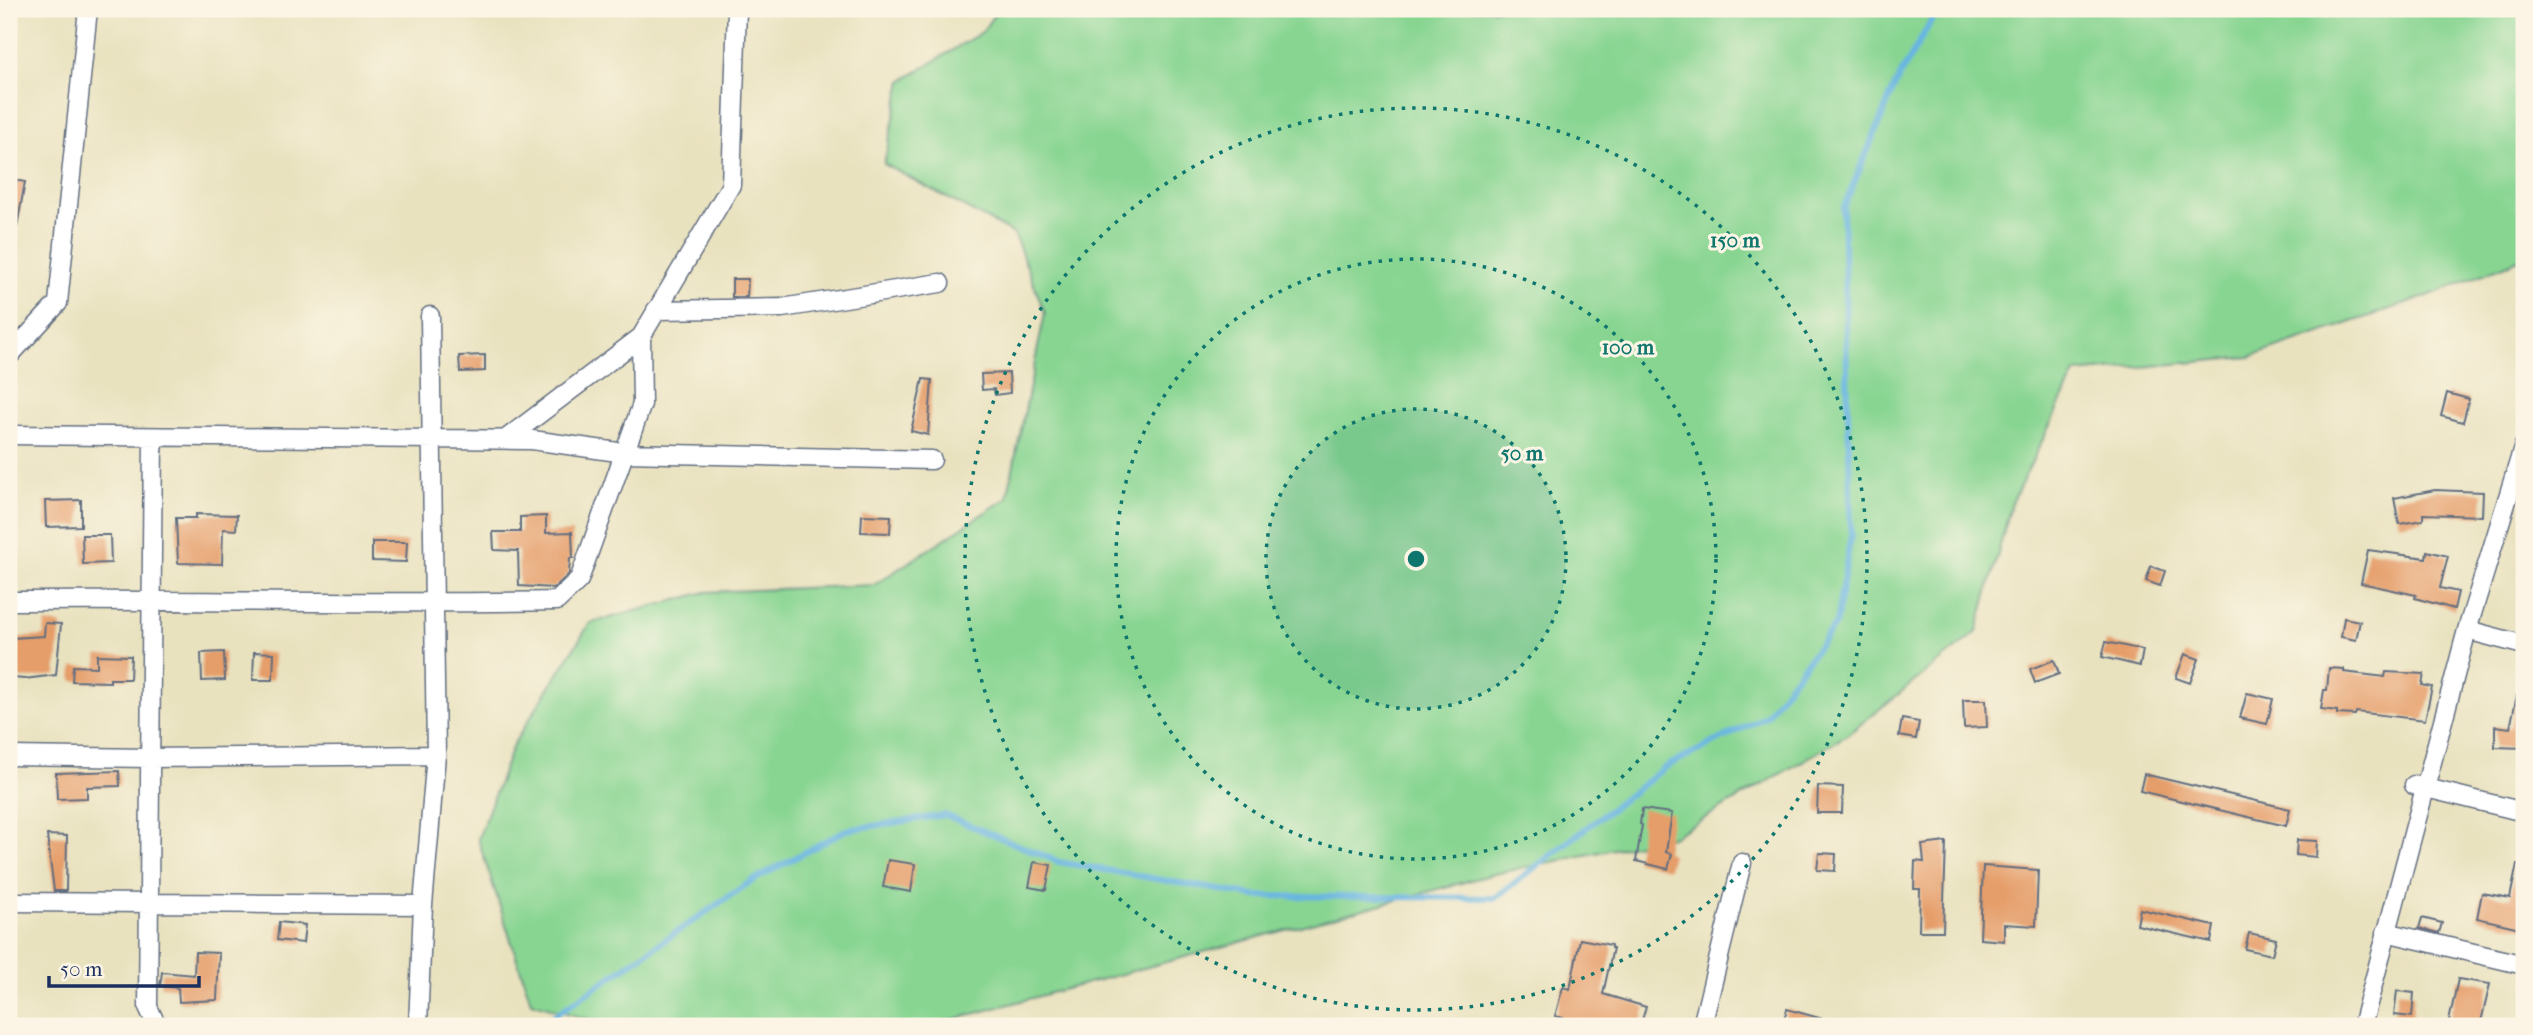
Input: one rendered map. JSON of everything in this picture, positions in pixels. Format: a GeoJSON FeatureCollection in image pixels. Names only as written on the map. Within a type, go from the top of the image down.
{"type":"FeatureCollection","features":[{"type":"Feature","properties":{"kind":"street"},"geometry":{"type":"LineString","coordinates":[[9,356],[58,303],[88,9]]}},
{"type":"Feature","properties":{"kind":"street"},"geometry":{"type":"LineString","coordinates":[[506,439],[641,337],[731,185],[737,9]]}},
{"type":"Feature","properties":{"kind":"street"},"geometry":{"type":"LineString","coordinates":[[656,310],[782,308],[940,283]]}},
{"type":"Feature","properties":{"kind":"street"},"geometry":{"type":"LineString","coordinates":[[418,1026],[423,905],[436,755],[430,316]]}},
{"type":"Feature","properties":{"kind":"street"},"geometry":{"type":"LineString","coordinates":[[9,601],[557,601],[579,580],[642,404],[641,337]]}},
{"type":"Feature","properties":{"kind":"street"},"geometry":{"type":"LineString","coordinates":[[9,435],[506,439],[625,453],[932,460]]}},
{"type":"Feature","properties":{"kind":"street"},"geometry":{"type":"LineString","coordinates":[[153,437],[148,1007],[156,1024],[162,1026]]}},
{"type":"Feature","properties":{"kind":"street"},"geometry":{"type":"LineString","coordinates":[[2362,1026],[2419,786],[2467,630],[2519,477],[2524,445]]}},
{"type":"Feature","properties":{"kind":"street"},"geometry":{"type":"LineString","coordinates":[[2467,630],[2524,645]]}},
{"type":"Feature","properties":{"kind":"street"},"geometry":{"type":"LineString","coordinates":[[9,756],[150,758],[436,755]]}},
{"type":"Feature","properties":{"kind":"street"},"geometry":{"type":"LineString","coordinates":[[2419,786],[2524,812]]}},
{"type":"Feature","properties":{"kind":"street"},"geometry":{"type":"LineString","coordinates":[[1702,1026],[1742,863]]}},
{"type":"Feature","properties":{"kind":"street"},"geometry":{"type":"LineString","coordinates":[[9,902],[423,905]]}},
{"type":"Feature","properties":{"kind":"street"},"geometry":{"type":"LineString","coordinates":[[2386,932],[2524,965]]}},
{"type":"Feature","properties":{"kind":"green space"},"geometry":{"type":"Polygon","coordinates":[[[998,9],[2524,9],[2524,258],[2425,297],[2250,357],[2075,373],[2011,505],[1977,632],[1847,735],[1672,837],[1494,874],[928,1026],[609,1026],[531,1002],[478,839],[513,745],[590,623],[706,592],[874,585],[1007,498],[1045,313],[1014,234],[884,164],[902,81],[982,32],[998,9]]]}},
{"type":"Feature","properties":{"kind":"building"},"geometry":{"type":"Polygon","coordinates":[[[9,179],[25,182],[17,227],[9,226],[9,179]]]}},
{"type":"Feature","properties":{"kind":"building"},"geometry":{"type":"Polygon","coordinates":[[[732,279],[748,279],[747,297],[732,297],[732,279]]]}},
{"type":"Feature","properties":{"kind":"building"},"geometry":{"type":"Polygon","coordinates":[[[485,355],[485,371],[460,372],[459,356],[485,355]]]}},
{"type":"Feature","properties":{"kind":"building"},"geometry":{"type":"Polygon","coordinates":[[[1009,373],[1010,393],[995,395],[994,389],[982,390],[981,374],[1009,373]]]}},
{"type":"Feature","properties":{"kind":"building"},"geometry":{"type":"Polygon","coordinates":[[[923,379],[932,380],[928,435],[911,431],[923,379]]]}},
{"type":"Feature","properties":{"kind":"building"},"geometry":{"type":"Polygon","coordinates":[[[2447,393],[2469,399],[2463,422],[2441,416],[2447,393]]]}},
{"type":"Feature","properties":{"kind":"building"},"geometry":{"type":"Polygon","coordinates":[[[2435,490],[2483,492],[2482,516],[2423,514],[2423,520],[2399,524],[2394,498],[2435,490]]]}},
{"type":"Feature","properties":{"kind":"building"},"geometry":{"type":"Polygon","coordinates":[[[81,500],[81,526],[46,527],[45,501],[81,500]]]}},
{"type":"Feature","properties":{"kind":"building"},"geometry":{"type":"Polygon","coordinates":[[[196,514],[237,515],[236,530],[223,529],[222,564],[178,563],[176,518],[196,518],[196,514]]]}},
{"type":"Feature","properties":{"kind":"building"},"geometry":{"type":"Polygon","coordinates":[[[862,515],[891,516],[890,533],[861,532],[862,515]]]}},
{"type":"Feature","properties":{"kind":"building"},"geometry":{"type":"Polygon","coordinates":[[[546,516],[546,533],[572,532],[573,558],[570,558],[569,574],[554,588],[519,586],[518,551],[494,550],[493,532],[520,532],[520,517],[546,516]]]}},
{"type":"Feature","properties":{"kind":"building"},"geometry":{"type":"Polygon","coordinates":[[[82,535],[110,535],[111,563],[83,564],[82,535]]]}},
{"type":"Feature","properties":{"kind":"building"},"geometry":{"type":"Polygon","coordinates":[[[372,542],[407,542],[406,562],[372,561],[372,542]]]}},
{"type":"Feature","properties":{"kind":"building"},"geometry":{"type":"Polygon","coordinates":[[[2368,550],[2426,558],[2427,551],[2448,556],[2440,588],[2458,592],[2454,609],[2415,598],[2416,595],[2361,583],[2368,550]]]}},
{"type":"Feature","properties":{"kind":"building"},"geometry":{"type":"Polygon","coordinates":[[[2151,566],[2165,571],[2160,586],[2146,581],[2151,566]]]}},
{"type":"Feature","properties":{"kind":"building"},"geometry":{"type":"Polygon","coordinates":[[[2344,618],[2360,621],[2356,640],[2341,637],[2344,618]]]}},
{"type":"Feature","properties":{"kind":"building"},"geometry":{"type":"Polygon","coordinates":[[[45,623],[61,624],[56,675],[14,678],[12,638],[44,636],[45,623]]]}},
{"type":"Feature","properties":{"kind":"building"},"geometry":{"type":"Polygon","coordinates":[[[2106,642],[2143,650],[2140,666],[2102,657],[2106,642]]]}},
{"type":"Feature","properties":{"kind":"building"},"geometry":{"type":"Polygon","coordinates":[[[224,652],[225,680],[202,681],[201,653],[224,652]]]}},
{"type":"Feature","properties":{"kind":"building"},"geometry":{"type":"Polygon","coordinates":[[[254,652],[274,653],[273,680],[253,680],[254,652]]]}},
{"type":"Feature","properties":{"kind":"building"},"geometry":{"type":"Polygon","coordinates":[[[2185,654],[2199,659],[2190,683],[2176,678],[2185,654]]]}},
{"type":"Feature","properties":{"kind":"building"},"geometry":{"type":"Polygon","coordinates":[[[97,655],[131,656],[130,679],[110,679],[110,682],[72,681],[73,666],[97,667],[97,655]]]}},
{"type":"Feature","properties":{"kind":"building"},"geometry":{"type":"Polygon","coordinates":[[[2054,660],[2059,674],[2035,683],[2030,669],[2054,660]]]}},
{"type":"Feature","properties":{"kind":"building"},"geometry":{"type":"Polygon","coordinates":[[[2329,668],[2385,677],[2386,672],[2424,674],[2422,685],[2432,687],[2425,720],[2356,712],[2355,715],[2337,714],[2337,711],[2321,709],[2324,690],[2327,690],[2329,668]]]}},
{"type":"Feature","properties":{"kind":"building"},"geometry":{"type":"Polygon","coordinates":[[[2247,693],[2273,699],[2267,724],[2240,718],[2247,693]]]}},
{"type":"Feature","properties":{"kind":"building"},"geometry":{"type":"Polygon","coordinates":[[[2517,695],[2524,696],[2524,748],[2495,747],[2495,726],[2510,728],[2517,695]]]}},
{"type":"Feature","properties":{"kind":"building"},"geometry":{"type":"Polygon","coordinates":[[[1963,700],[1986,700],[1987,727],[1964,728],[1963,700]]]}},
{"type":"Feature","properties":{"kind":"building"},"geometry":{"type":"Polygon","coordinates":[[[1902,719],[1919,722],[1916,739],[1899,736],[1902,719]]]}},
{"type":"Feature","properties":{"kind":"building"},"geometry":{"type":"Polygon","coordinates":[[[119,771],[120,786],[87,787],[87,798],[57,799],[56,773],[119,771]]]}},
{"type":"Feature","properties":{"kind":"building"},"geometry":{"type":"Polygon","coordinates":[[[2144,774],[2290,809],[2286,826],[2140,791],[2144,774]]]}},
{"type":"Feature","properties":{"kind":"building"},"geometry":{"type":"Polygon","coordinates":[[[1818,786],[1843,787],[1842,813],[1817,813],[1818,786]]]}},
{"type":"Feature","properties":{"kind":"building"},"geometry":{"type":"Polygon","coordinates":[[[1642,809],[1672,813],[1666,852],[1672,854],[1668,869],[1636,861],[1642,809]]]}},
{"type":"Feature","properties":{"kind":"building"},"geometry":{"type":"Polygon","coordinates":[[[47,835],[67,836],[66,891],[54,891],[47,835]]]}},
{"type":"Feature","properties":{"kind":"building"},"geometry":{"type":"Polygon","coordinates":[[[2297,840],[2317,841],[2316,857],[2296,855],[2297,840]]]}},
{"type":"Feature","properties":{"kind":"building"},"geometry":{"type":"Polygon","coordinates":[[[1946,842],[1943,931],[1919,931],[1920,889],[1914,889],[1915,861],[1924,862],[1922,845],[1946,842]]]}},
{"type":"Feature","properties":{"kind":"building"},"geometry":{"type":"Polygon","coordinates":[[[1819,853],[1836,854],[1835,871],[1817,870],[1819,853]]]}},
{"type":"Feature","properties":{"kind":"building"},"geometry":{"type":"Polygon","coordinates":[[[888,860],[915,864],[911,892],[883,887],[888,860]]]}},
{"type":"Feature","properties":{"kind":"building"},"geometry":{"type":"Polygon","coordinates":[[[1034,862],[1051,865],[1046,890],[1029,887],[1034,862]]]}},
{"type":"Feature","properties":{"kind":"building"},"geometry":{"type":"Polygon","coordinates":[[[2517,864],[2524,865],[2524,929],[2477,918],[2482,893],[2510,898],[2517,864]]]}},
{"type":"Feature","properties":{"kind":"building"},"geometry":{"type":"Polygon","coordinates":[[[1983,866],[2038,870],[2036,926],[2004,924],[2004,941],[1980,939],[1983,866]]]}},
{"type":"Feature","properties":{"kind":"building"},"geometry":{"type":"Polygon","coordinates":[[[2140,909],[2214,926],[2211,942],[2137,925],[2140,909]]]}},
{"type":"Feature","properties":{"kind":"building"},"geometry":{"type":"Polygon","coordinates":[[[2422,918],[2442,923],[2439,933],[2419,928],[2422,918]]]}},
{"type":"Feature","properties":{"kind":"building"},"geometry":{"type":"Polygon","coordinates":[[[279,922],[305,925],[303,943],[277,940],[279,922]]]}},
{"type":"Feature","properties":{"kind":"building"},"geometry":{"type":"Polygon","coordinates":[[[2249,933],[2276,939],[2272,955],[2245,949],[2249,933]]]}},
{"type":"Feature","properties":{"kind":"building"},"geometry":{"type":"Polygon","coordinates":[[[1580,939],[1611,945],[1613,948],[1603,994],[1646,1007],[1640,1026],[1596,1026],[1555,1016],[1563,987],[1570,989],[1580,939]]]}},
{"type":"Feature","properties":{"kind":"building"},"geometry":{"type":"Polygon","coordinates":[[[195,952],[219,953],[217,1000],[179,1002],[178,988],[160,986],[162,972],[194,975],[195,952]]]}},
{"type":"Feature","properties":{"kind":"building"},"geometry":{"type":"Polygon","coordinates":[[[2458,979],[2490,984],[2480,1026],[2448,1026],[2458,979]]]}},
{"type":"Feature","properties":{"kind":"building"},"geometry":{"type":"Polygon","coordinates":[[[2397,991],[2414,993],[2412,1017],[2394,1015],[2397,991]]]}},
{"type":"Feature","properties":{"kind":"building"},"geometry":{"type":"Polygon","coordinates":[[[1787,1009],[1830,1021],[1829,1026],[1782,1026],[1787,1009]]]}},
{"type":"Feature","properties":{"kind":"waterway"},"geometry":{"type":"LineString","coordinates":[[539,1026],[750,882],[846,830],[945,815],[1059,862],[1255,896],[1495,898],[1667,766],[1765,717],[1836,623],[1851,535],[1843,209],[1896,83],[1938,9]]}}]}
